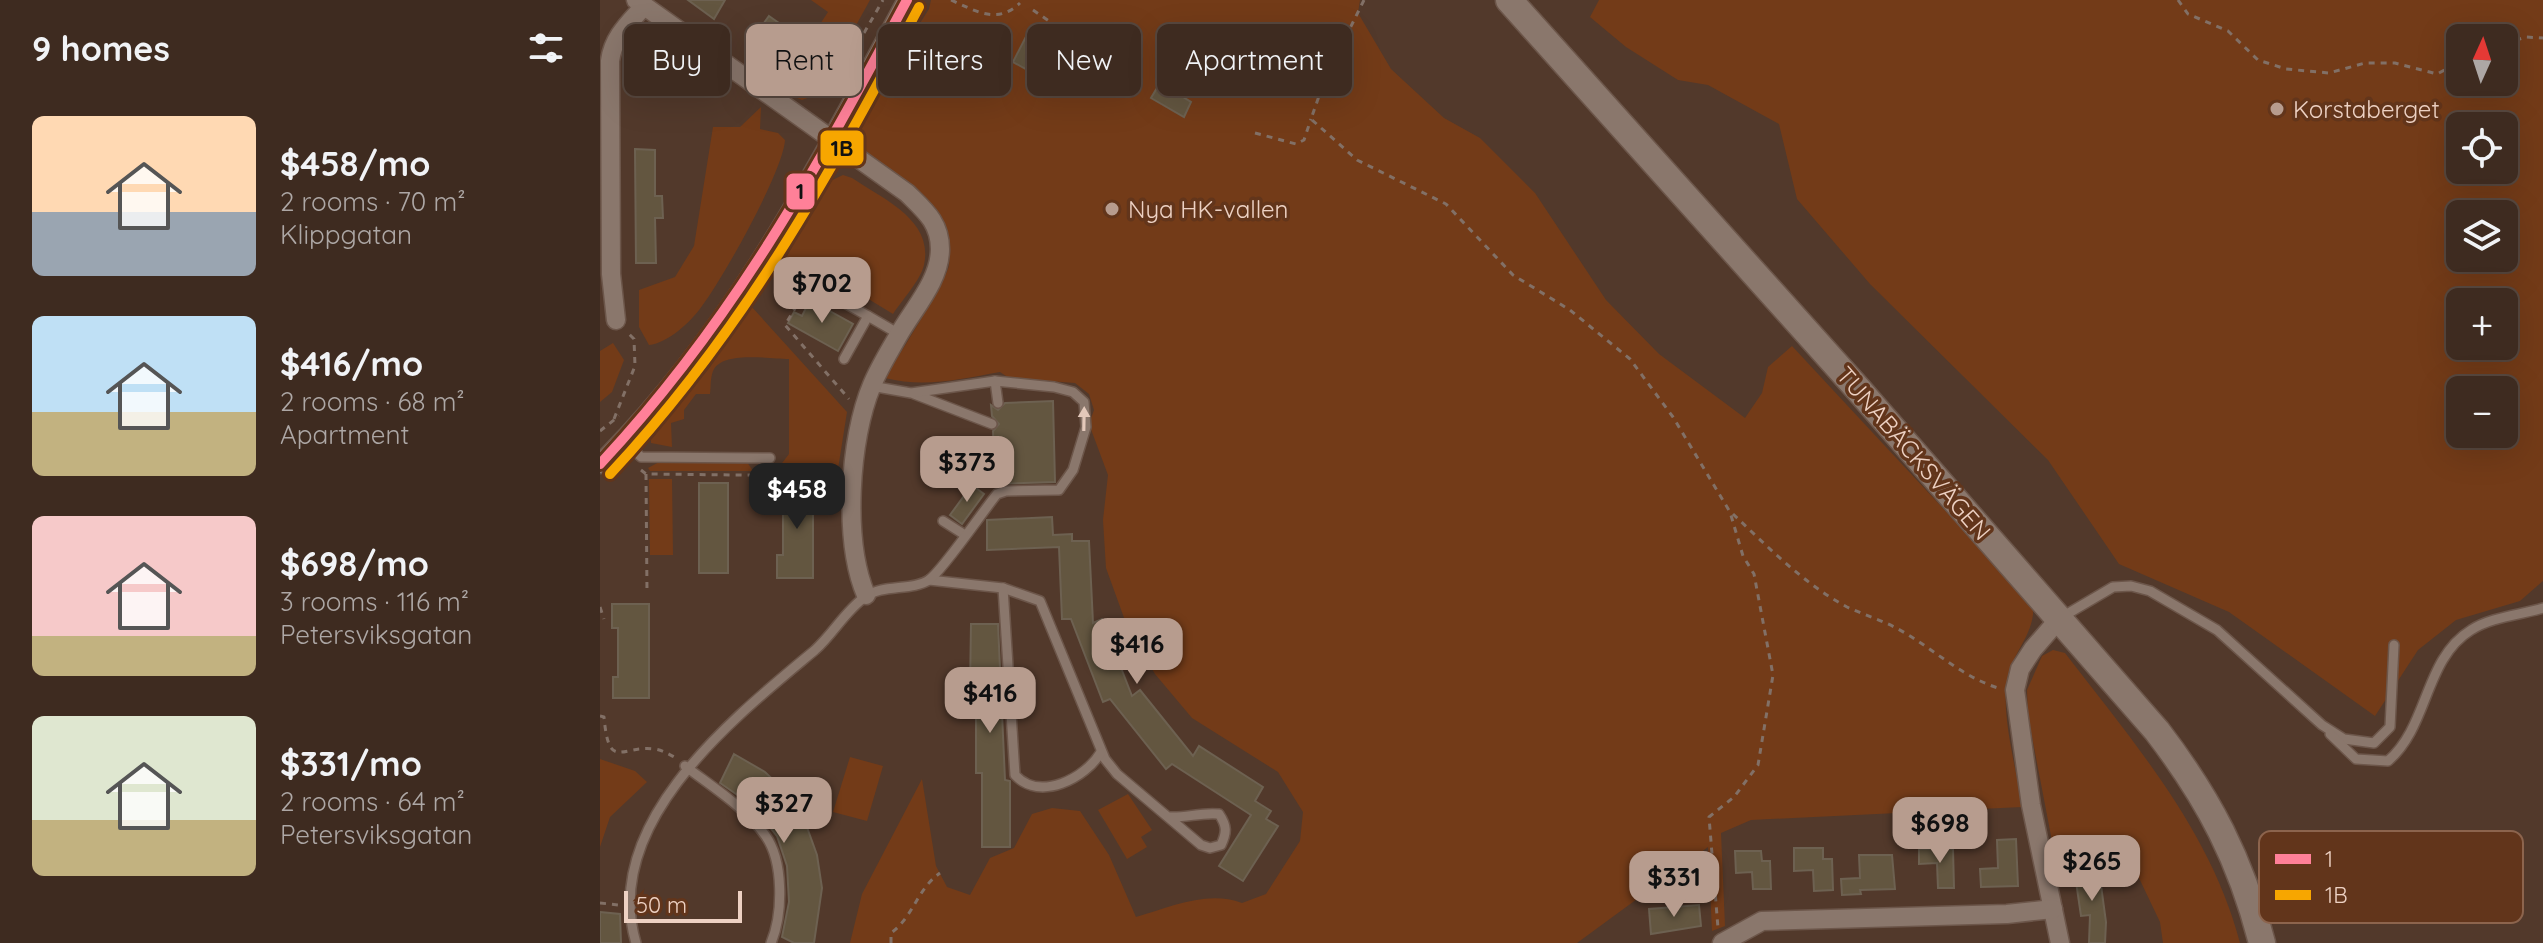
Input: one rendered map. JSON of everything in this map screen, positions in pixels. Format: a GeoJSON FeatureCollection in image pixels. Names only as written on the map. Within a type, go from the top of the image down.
{"type":"FeatureCollection","features":[{"type":"Feature","properties":{"kind":"street"},"geometry":{"type":"LineString","coordinates":[[600,464],[624,441],[705,346],[764,258],[833,139],[907,0]]}},
{"type":"Feature","properties":{"kind":"street","name":"TUNABÄCKSVÄGEN"},"geometry":{"type":"LineString","coordinates":[[1509,0],[1858,389],[2191,775],[2229,841],[2248,888],[2262,943]]}},
{"type":"Feature","properties":{"kind":"street"},"geometry":{"type":"LineString","coordinates":[[616,320],[611,274],[610,61],[612,47],[640,3],[907,193],[933,218],[938,232],[937,268],[871,386],[858,437],[854,476],[857,573],[866,595]]}},
{"type":"Feature","properties":{"kind":"street"},"geometry":{"type":"LineString","coordinates":[[2059,619],[2020,669],[2015,690],[2031,805],[2060,943]]}},
{"type":"Feature","properties":{"kind":"street"},"geometry":{"type":"LineString","coordinates":[[1721,943],[1762,921],[2007,914],[2053,909]]}},
{"type":"Feature","properties":{"kind":"lane"},"geometry":{"type":"LineString","coordinates":[[764,258],[899,334]]}},
{"type":"Feature","properties":{"kind":"lane"},"geometry":{"type":"LineString","coordinates":[[844,359],[868,316]]}},
{"type":"Feature","properties":{"kind":"lane"},"geometry":{"type":"LineString","coordinates":[[911,393],[995,381],[1054,387],[1073,392],[1084,402],[1087,416],[1073,470],[1059,490],[1006,491],[997,494],[929,580]]}},
{"type":"Feature","properties":{"kind":"lane"},"geometry":{"type":"LineString","coordinates":[[995,381],[998,403]]}},
{"type":"Feature","properties":{"kind":"lane"},"geometry":{"type":"LineString","coordinates":[[871,386],[911,393],[992,424]]}},
{"type":"Feature","properties":{"kind":"lane"},"geometry":{"type":"LineString","coordinates":[[624,441],[641,457],[770,458]]}},
{"type":"Feature","properties":{"kind":"lane"},"geometry":{"type":"LineString","coordinates":[[943,521],[965,535]]}},
{"type":"Feature","properties":{"kind":"lane"},"geometry":{"type":"LineString","coordinates":[[636,943],[626,920],[631,854],[658,799],[685,766],[744,709],[819,646],[866,595],[929,580],[1003,588],[1040,601],[1101,752],[1117,774],[1201,845],[1210,848],[1221,845],[1226,834],[1219,814],[1200,812],[1182,818],[1169,817]]}},
{"type":"Feature","properties":{"kind":"lane"},"geometry":{"type":"LineString","coordinates":[[2059,619],[2077,605],[2113,587],[2131,586],[2150,591],[2217,630],[2322,725],[2343,750],[2356,759],[2388,761],[2404,747],[2453,644],[2472,629],[2543,608]]}},
{"type":"Feature","properties":{"kind":"lane"},"geometry":{"type":"LineString","coordinates":[[1003,588],[1015,775],[1022,782],[1037,787],[1056,785],[1093,766],[1101,752]]}},
{"type":"Feature","properties":{"kind":"lane"},"geometry":{"type":"LineString","coordinates":[[2322,725],[2354,742],[2374,743],[2387,734],[2391,716],[2394,645]]}},
{"type":"Feature","properties":{"kind":"lane"},"geometry":{"type":"LineString","coordinates":[[685,766],[725,796],[766,836],[782,886],[771,943]]}},
{"type":"Feature","properties":{"kind":"path"},"geometry":{"type":"LineString","coordinates":[[864,33],[883,0]]}},
{"type":"Feature","properties":{"kind":"path"},"geometry":{"type":"LineString","coordinates":[[951,0],[986,15],[1006,14],[1020,3]]}},
{"type":"Feature","properties":{"kind":"path"},"geometry":{"type":"LineString","coordinates":[[1255,133],[1296,144],[1304,140],[1325,79],[1364,0]]}},
{"type":"Feature","properties":{"kind":"path"},"geometry":{"type":"LineString","coordinates":[[2178,0],[2188,14],[2228,31],[2258,60],[2286,69],[2329,73],[2365,63],[2395,63],[2437,74],[2446,69]]}},
{"type":"Feature","properties":{"kind":"path"},"geometry":{"type":"LineString","coordinates":[[1033,10],[1053,24]]}},
{"type":"Feature","properties":{"kind":"path"},"geometry":{"type":"LineString","coordinates":[[2518,40],[2543,38]]}},
{"type":"Feature","properties":{"kind":"path"},"geometry":{"type":"LineString","coordinates":[[1311,119],[1357,160],[1446,204],[1513,275],[1570,310],[1630,359],[1673,417],[1730,512],[1743,556],[1754,574],[1773,675],[1758,765],[1734,797],[1709,817],[1721,943]]}},
{"type":"Feature","properties":{"kind":"path"},"geometry":{"type":"LineString","coordinates":[[810,284],[785,325],[854,405]]}},
{"type":"Feature","properties":{"kind":"path"},"geometry":{"type":"LineString","coordinates":[[612,423],[635,366],[636,349],[634,339],[616,320]]}},
{"type":"Feature","properties":{"kind":"path"},"geometry":{"type":"LineString","coordinates":[[647,593],[646,474],[854,476]]}},
{"type":"Feature","properties":{"kind":"path"},"geometry":{"type":"LineString","coordinates":[[1730,512],[1792,569],[1823,592],[1848,607],[1897,627],[1977,682],[2015,690]]}},
{"type":"Feature","properties":{"kind":"path"},"geometry":{"type":"LineString","coordinates":[[600,607],[604,619]]}},
{"type":"Feature","properties":{"kind":"path"},"geometry":{"type":"LineString","coordinates":[[600,716],[604,717],[608,745],[614,751],[622,754],[653,749],[668,753]]}},
{"type":"Feature","properties":{"kind":"path"},"geometry":{"type":"LineString","coordinates":[[891,943],[891,933],[908,919],[926,884],[940,873]]}},
{"type":"Feature","properties":{"kind":"path"},"geometry":{"type":"LineString","coordinates":[[600,903],[627,906]]}},
{"type":"Feature","properties":{"kind":"shaded area"},"geometry":{"type":"Polygon","coordinates":[[[811,0],[870,0],[857,24],[820,24],[828,12],[811,0]]]}},
{"type":"Feature","properties":{"kind":"shaded area"},"geometry":{"type":"Polygon","coordinates":[[[931,0],[1360,0],[1358,13],[1391,69],[1444,118],[1480,138],[1535,193],[1606,300],[1659,354],[1745,418],[1762,393],[1768,367],[1792,346],[2033,605],[2031,625],[2009,671],[2006,695],[2008,727],[2022,807],[1751,820],[1721,833],[1725,926],[1712,931],[1708,847],[1577,943],[850,943],[862,894],[922,779],[936,866],[947,887],[970,895],[990,858],[1014,848],[1032,814],[1052,808],[1080,811],[1109,855],[1136,917],[1189,901],[1216,898],[1242,903],[1266,894],[1300,841],[1303,812],[1278,772],[1192,718],[1155,674],[1127,626],[1106,568],[1103,520],[1108,475],[1089,424],[1094,410],[1089,394],[1075,383],[1009,378],[1000,372],[928,382],[885,378],[946,273],[949,247],[945,228],[931,204],[877,165],[861,149],[855,139],[859,119],[878,89],[878,96],[1011,96],[1011,24],[919,24],[931,0]]]}},
{"type":"Feature","properties":{"kind":"shaded area"},"geometry":{"type":"Polygon","coordinates":[[[1599,0],[2543,0],[2543,581],[2520,601],[2456,620],[2418,650],[2375,716],[2229,612],[2119,564],[2048,460],[1870,284],[1797,199],[1779,124],[1708,85],[1678,80],[1626,47],[1590,17],[1599,0]]]}},
{"type":"Feature","properties":{"kind":"shaded area"},"geometry":{"type":"Polygon","coordinates":[[[792,96],[813,96],[802,100],[792,96]]]}},
{"type":"Feature","properties":{"kind":"shaded area"},"geometry":{"type":"Polygon","coordinates":[[[761,107],[760,129],[778,133],[785,140],[774,176],[712,292],[685,325],[671,336],[649,345],[639,327],[639,290],[675,277],[694,246],[713,127],[740,127],[761,107]]]}},
{"type":"Feature","properties":{"kind":"shaded area"},"geometry":{"type":"Polygon","coordinates":[[[843,175],[903,212],[921,235],[925,249],[922,271],[893,314],[816,267],[810,276],[785,260],[826,183],[843,175]]]}},
{"type":"Feature","properties":{"kind":"shaded area"},"geometry":{"type":"Polygon","coordinates":[[[751,306],[847,412],[838,469],[832,472],[776,471],[789,454],[789,359],[738,358],[720,363],[711,378],[710,394],[696,394],[684,410],[684,419],[671,423],[672,447],[651,443],[651,439],[710,367],[751,306]]]}},
{"type":"Feature","properties":{"kind":"shaded area"},"geometry":{"type":"Polygon","coordinates":[[[613,343],[624,360],[612,392],[600,402],[600,351],[613,343]]]}},
{"type":"Feature","properties":{"kind":"shaded area"},"geometry":{"type":"Polygon","coordinates":[[[661,461],[747,462],[753,471],[650,471],[648,468],[661,461]]]}},
{"type":"Feature","properties":{"kind":"shaded area"},"geometry":{"type":"Polygon","coordinates":[[[649,479],[672,479],[673,555],[650,555],[649,479]]]}},
{"type":"Feature","properties":{"kind":"shaded area"},"geometry":{"type":"Polygon","coordinates":[[[2053,650],[2065,653],[2168,790],[2210,863],[2240,943],[2163,943],[2160,922],[2128,855],[2057,867],[2028,716],[2027,690],[2042,656],[2053,650]]]}},
{"type":"Feature","properties":{"kind":"shaded area"},"geometry":{"type":"Polygon","coordinates":[[[850,757],[883,766],[867,821],[833,812],[850,757]]]}},
{"type":"Feature","properties":{"kind":"shaded area"},"geometry":{"type":"Polygon","coordinates":[[[600,759],[635,771],[647,782],[610,817],[600,847],[600,759]]]}},
{"type":"Feature","properties":{"kind":"shaded area"},"geometry":{"type":"Polygon","coordinates":[[[1128,794],[1152,830],[1141,837],[1147,847],[1127,859],[1098,810],[1128,794]]]}},
{"type":"Feature","properties":{"kind":"building"},"geometry":{"type":"Polygon","coordinates":[[[688,0],[725,0],[714,19],[688,0]]]}},
{"type":"Feature","properties":{"kind":"building"},"geometry":{"type":"Polygon","coordinates":[[[769,16],[780,24],[763,24],[769,16]]]}},
{"type":"Feature","properties":{"kind":"building"},"geometry":{"type":"Polygon","coordinates":[[[1027,35],[1027,70],[1013,62],[1027,35]]]}},
{"type":"Feature","properties":{"kind":"building"},"geometry":{"type":"Polygon","coordinates":[[[1157,88],[1157,96],[1181,96],[1191,102],[1184,117],[1151,98],[1157,88]]]}},
{"type":"Feature","properties":{"kind":"building"},"geometry":{"type":"Polygon","coordinates":[[[635,149],[655,150],[655,196],[662,196],[663,218],[655,218],[656,263],[636,263],[635,149]]]}},
{"type":"Feature","properties":{"kind":"building"},"geometry":{"type":"Polygon","coordinates":[[[810,300],[853,324],[838,351],[788,323],[794,312],[802,316],[810,300]]]}},
{"type":"Feature","properties":{"kind":"building"},"geometry":{"type":"Polygon","coordinates":[[[1053,401],[1055,482],[995,484],[993,431],[999,424],[992,416],[991,405],[998,410],[1005,403],[1053,401]]]}},
{"type":"Feature","properties":{"kind":"building"},"geometry":{"type":"Polygon","coordinates":[[[699,483],[728,483],[728,573],[699,573],[699,483]]]}},
{"type":"Feature","properties":{"kind":"building"},"geometry":{"type":"Polygon","coordinates":[[[778,484],[813,484],[813,578],[777,578],[777,555],[783,555],[783,506],[778,506],[778,484]]]}},
{"type":"Feature","properties":{"kind":"building"},"geometry":{"type":"Polygon","coordinates":[[[972,485],[984,494],[962,524],[950,515],[972,485]]]}},
{"type":"Feature","properties":{"kind":"building"},"geometry":{"type":"Polygon","coordinates":[[[1052,517],[1053,535],[1072,534],[1072,541],[1089,541],[1093,623],[1102,619],[1132,696],[1140,690],[1193,756],[1199,746],[1263,787],[1255,801],[1271,811],[1266,819],[1278,826],[1243,881],[1219,866],[1251,815],[1172,764],[1166,769],[1110,699],[1103,702],[1071,619],[1062,619],[1059,547],[987,550],[987,520],[1052,517]]]}},
{"type":"Feature","properties":{"kind":"building"},"geometry":{"type":"Polygon","coordinates":[[[612,604],[649,604],[649,698],[613,698],[613,677],[618,677],[618,628],[612,628],[612,604]]]}},
{"type":"Feature","properties":{"kind":"building"},"geometry":{"type":"Polygon","coordinates":[[[971,624],[998,624],[1005,780],[1010,781],[1010,847],[982,847],[982,773],[976,773],[976,689],[970,689],[971,624]]]}},
{"type":"Feature","properties":{"kind":"building"},"geometry":{"type":"Polygon","coordinates":[[[734,754],[765,772],[786,792],[804,819],[817,855],[822,888],[814,943],[794,943],[782,937],[789,902],[787,866],[777,836],[752,805],[720,783],[734,754]]]}},
{"type":"Feature","properties":{"kind":"building"},"geometry":{"type":"Polygon","coordinates":[[[2016,839],[2018,886],[1981,887],[1980,869],[1998,868],[1997,840],[2016,839]]]}},
{"type":"Feature","properties":{"kind":"building"},"geometry":{"type":"Polygon","coordinates":[[[1794,848],[1823,848],[1823,859],[1832,859],[1833,890],[1814,891],[1813,870],[1794,871],[1794,848]]]}},
{"type":"Feature","properties":{"kind":"building"},"geometry":{"type":"Polygon","coordinates":[[[1919,849],[1953,849],[1954,888],[1938,888],[1937,863],[1919,864],[1919,849]]]}},
{"type":"Feature","properties":{"kind":"building"},"geometry":{"type":"Polygon","coordinates":[[[1735,851],[1761,851],[1762,861],[1770,861],[1771,889],[1753,889],[1752,872],[1736,873],[1735,851]]]}},
{"type":"Feature","properties":{"kind":"building"},"geometry":{"type":"Polygon","coordinates":[[[1859,855],[1892,855],[1895,889],[1860,890],[1861,894],[1842,895],[1841,879],[1860,878],[1859,855]]]}},
{"type":"Feature","properties":{"kind":"building"},"geometry":{"type":"Polygon","coordinates":[[[2091,865],[2093,879],[2100,878],[2106,922],[2105,943],[2089,943],[2090,915],[2081,916],[2074,868],[2091,865]]]}},
{"type":"Feature","properties":{"kind":"building"},"geometry":{"type":"Polygon","coordinates":[[[1699,905],[1701,926],[1651,934],[1649,909],[1699,905]]]}},
{"type":"Feature","properties":{"kind":"building"},"geometry":{"type":"Polygon","coordinates":[[[600,912],[620,914],[621,943],[600,943],[600,912]]]}},
{"type":"Feature","properties":{"kind":"transit line","name":"1"},"geometry":{"type":"LineString","coordinates":[[600,464],[648,410],[732,300],[805,184],[907,0]]}},
{"type":"Feature","properties":{"kind":"transit line","name":"1B"},"geometry":{"type":"LineString","coordinates":[[610,474],[702,364],[781,251],[919,7]]}},
{"type":"Feature","properties":{"kind":"place","name":"Korstaberget"},"geometry":{"type":"Point","coordinates":[2277,109]}},
{"type":"Feature","properties":{"kind":"place","name":"Nya HK-vallen"},"geometry":{"type":"Point","coordinates":[1112,209]}}]}
